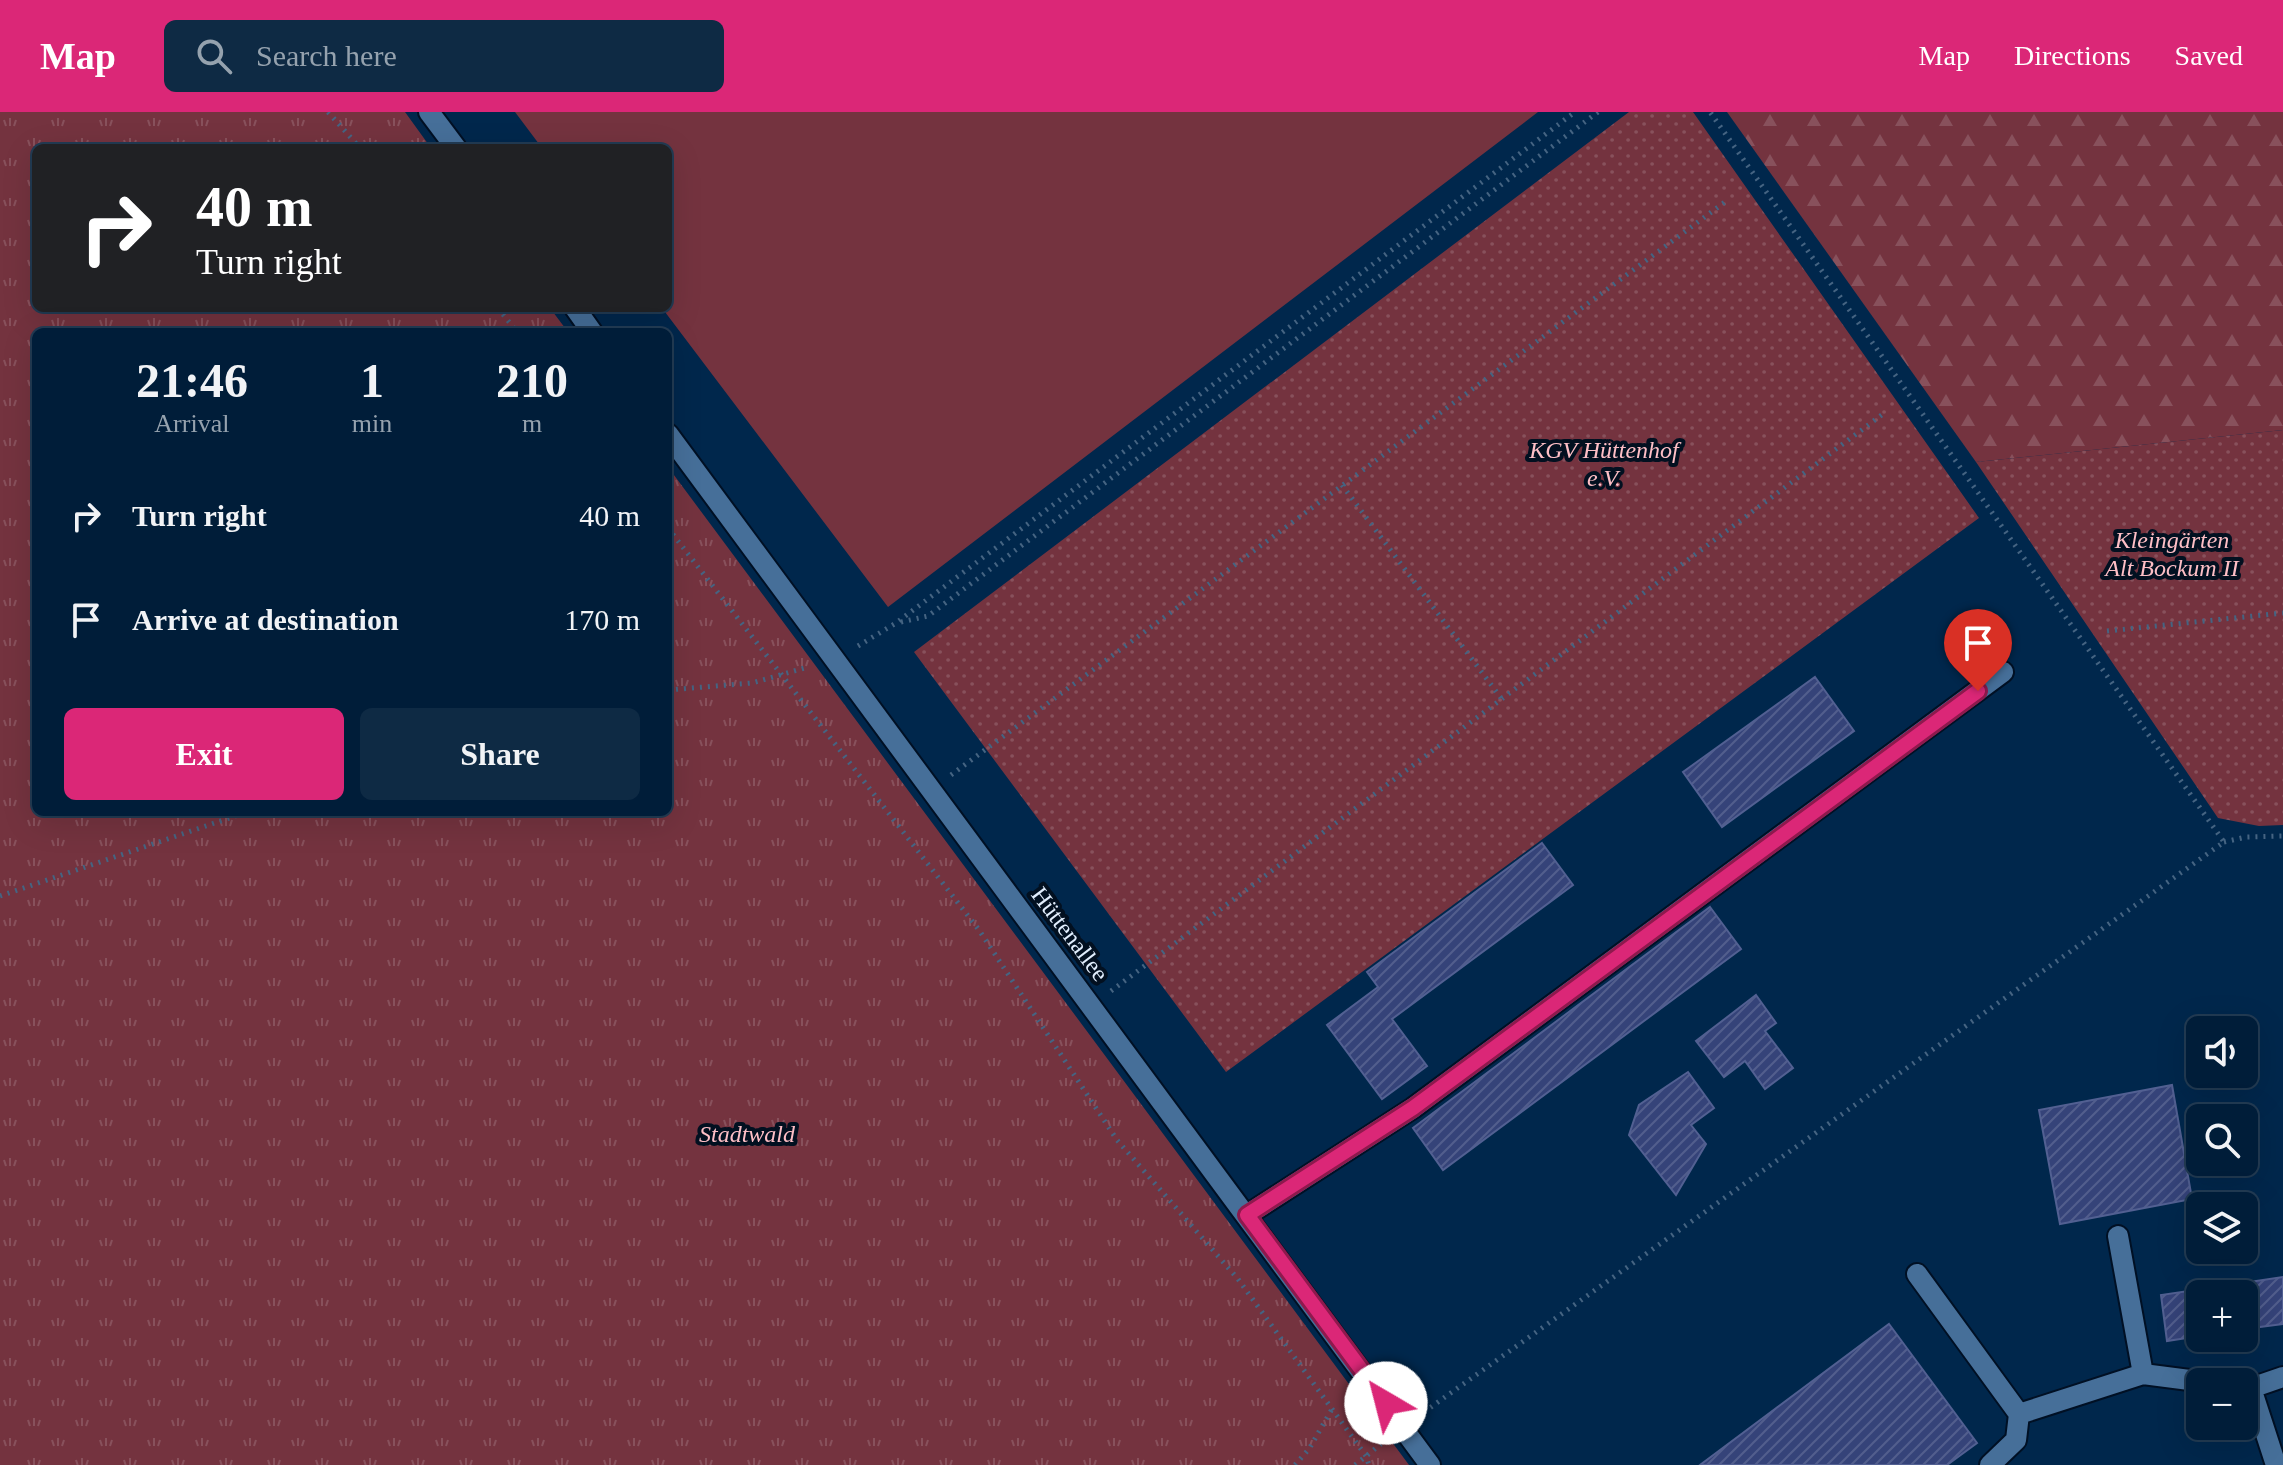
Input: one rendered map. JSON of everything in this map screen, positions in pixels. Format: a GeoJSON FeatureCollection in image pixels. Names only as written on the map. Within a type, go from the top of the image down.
{"type":"FeatureCollection","features":[{"type":"Feature","properties":{"kind":"street"},"geometry":{"type":"LineString","coordinates":[[429,112],[453,144]]}},
{"type":"Feature","properties":{"kind":"street","name":"Hüttenallee"},"geometry":{"type":"LineString","coordinates":[[672,439],[1430,1465]]}},
{"type":"Feature","properties":{"kind":"street"},"geometry":{"type":"LineString","coordinates":[[1247,1215],[1413,1108],[2003,672]]}},
{"type":"Feature","properties":{"kind":"street"},"geometry":{"type":"LineString","coordinates":[[2118,1236],[2143,1374]]}},
{"type":"Feature","properties":{"kind":"street"},"geometry":{"type":"LineString","coordinates":[[1917,1274],[2019,1414],[2016,1440],[1990,1465]]}},
{"type":"Feature","properties":{"kind":"street"},"geometry":{"type":"LineString","coordinates":[[2019,1414],[2143,1374],[2186,1380]]}},
{"type":"Feature","properties":{"kind":"street"},"geometry":{"type":"LineString","coordinates":[[2258,1384],[2283,1377]]}},
{"type":"Feature","properties":{"kind":"street"},"geometry":{"type":"LineString","coordinates":[[2258,1417],[2276,1465]]}},
{"type":"Feature","properties":{"kind":"path"},"geometry":{"type":"LineString","coordinates":[[328,112],[356,144]]}},
{"type":"Feature","properties":{"kind":"path"},"geometry":{"type":"LineString","coordinates":[[835,659],[896,623],[1575,112]]}},
{"type":"Feature","properties":{"kind":"path"},"geometry":{"type":"LineString","coordinates":[[896,623],[928,616],[1598,112]]}},
{"type":"Feature","properties":{"kind":"path"},"geometry":{"type":"LineString","coordinates":[[1710,112],[2224,842]]}},
{"type":"Feature","properties":{"kind":"path"},"geometry":{"type":"LineString","coordinates":[[931,790],[1725,202]]}},
{"type":"Feature","properties":{"kind":"path"},"geometry":{"type":"LineString","coordinates":[[501,312],[514,328]]}},
{"type":"Feature","properties":{"kind":"path"},"geometry":{"type":"LineString","coordinates":[[1091,1005],[1883,414]]}},
{"type":"Feature","properties":{"kind":"path"},"geometry":{"type":"LineString","coordinates":[[1342,485],[1501,698]]}},
{"type":"Feature","properties":{"kind":"path"},"geometry":{"type":"LineString","coordinates":[[672,533],[979,930],[1117,1140],[1238,1279],[1366,1456],[1369,1465]]}},
{"type":"Feature","properties":{"kind":"path"},"geometry":{"type":"LineString","coordinates":[[2107,631],[2283,613]]}},
{"type":"Feature","properties":{"kind":"path"},"geometry":{"type":"LineString","coordinates":[[672,690],[752,683],[782,676]]}},
{"type":"Feature","properties":{"kind":"path"},"geometry":{"type":"LineString","coordinates":[[0,896],[235,816]]}},
{"type":"Feature","properties":{"kind":"path"},"geometry":{"type":"LineString","coordinates":[[1403,1427],[2224,842],[2246,837],[2283,836]]}},
{"type":"Feature","properties":{"kind":"path"},"geometry":{"type":"LineString","coordinates":[[1295,1465],[1309,1449],[1332,1409]]}},
{"type":"Feature","properties":{"kind":"green space","name":"Stadtwald"},"geometry":{"type":"Polygon","coordinates":[[[0,112],[405,112],[428,144],[32,144],[32,312],[553,312],[565,328],[32,328],[32,816],[672,816],[672,472],[1409,1465],[0,1465],[0,112]]]}},
{"type":"Feature","properties":{"kind":"green space"},"geometry":{"type":"Polygon","coordinates":[[[515,112],[1538,112],[888,607],[665,312],[672,312],[672,144],[539,144],[515,112]]]}},
{"type":"Feature","properties":{"kind":"green space","name":"KGV Hüttenhof e.V."},"geometry":{"type":"Polygon","coordinates":[[[1629,112],[1693,112],[1979,518],[1226,1072],[914,652],[1629,112]]]}},
{"type":"Feature","properties":{"kind":"green space"},"geometry":{"type":"Polygon","coordinates":[[[1727,112],[2283,112],[2283,430],[1976,462],[1727,112]]]}},
{"type":"Feature","properties":{"kind":"green space","name":"Kleingärten Alt Bockum II"},"geometry":{"type":"Polygon","coordinates":[[[2283,430],[2283,825],[2259,826],[2218,818],[1976,462],[2283,430]]]}},
{"type":"Feature","properties":{"kind":"building"},"geometry":{"type":"Polygon","coordinates":[[[1815,677],[1854,731],[1722,827],[1683,772],[1815,677]]]}},
{"type":"Feature","properties":{"kind":"building"},"geometry":{"type":"Polygon","coordinates":[[[1542,843],[1573,885],[1392,1019],[1427,1066],[1382,1099],[1327,1025],[1378,987],[1367,972],[1542,843]]]}},
{"type":"Feature","properties":{"kind":"building"},"geometry":{"type":"Polygon","coordinates":[[[1710,907],[1741,949],[1443,1170],[1413,1128],[1710,907]]]}},
{"type":"Feature","properties":{"kind":"building"},"geometry":{"type":"Polygon","coordinates":[[[1756,995],[1776,1023],[1765,1031],[1793,1068],[1765,1089],[1745,1061],[1724,1077],[1696,1041],[1756,995]]]}},
{"type":"Feature","properties":{"kind":"building"},"geometry":{"type":"Polygon","coordinates":[[[1688,1072],[1714,1108],[1691,1125],[1706,1144],[1676,1195],[1629,1135],[1639,1105],[1688,1072]]]}},
{"type":"Feature","properties":{"kind":"building"},"geometry":{"type":"Polygon","coordinates":[[[2172,1085],[2191,1192],[2186,1192],[2186,1200],[2060,1224],[2039,1110],[2172,1085]]]}},
{"type":"Feature","properties":{"kind":"building"},"geometry":{"type":"Polygon","coordinates":[[[2283,1277],[2283,1324],[2258,1327],[2258,1281],[2283,1277]]]}},
{"type":"Feature","properties":{"kind":"building"},"geometry":{"type":"Polygon","coordinates":[[[2186,1291],[2186,1338],[2167,1341],[2161,1295],[2186,1291]]]}},
{"type":"Feature","properties":{"kind":"building"},"geometry":{"type":"Polygon","coordinates":[[[1889,1324],[1977,1443],[1947,1465],[1700,1465],[1889,1324]]]}},
{"type":"Feature","properties":{"kind":"route"},"geometry":{"type":"LineString","coordinates":[[1386,1403],[1247,1215],[1413,1108],[1978,691]]}}]}
